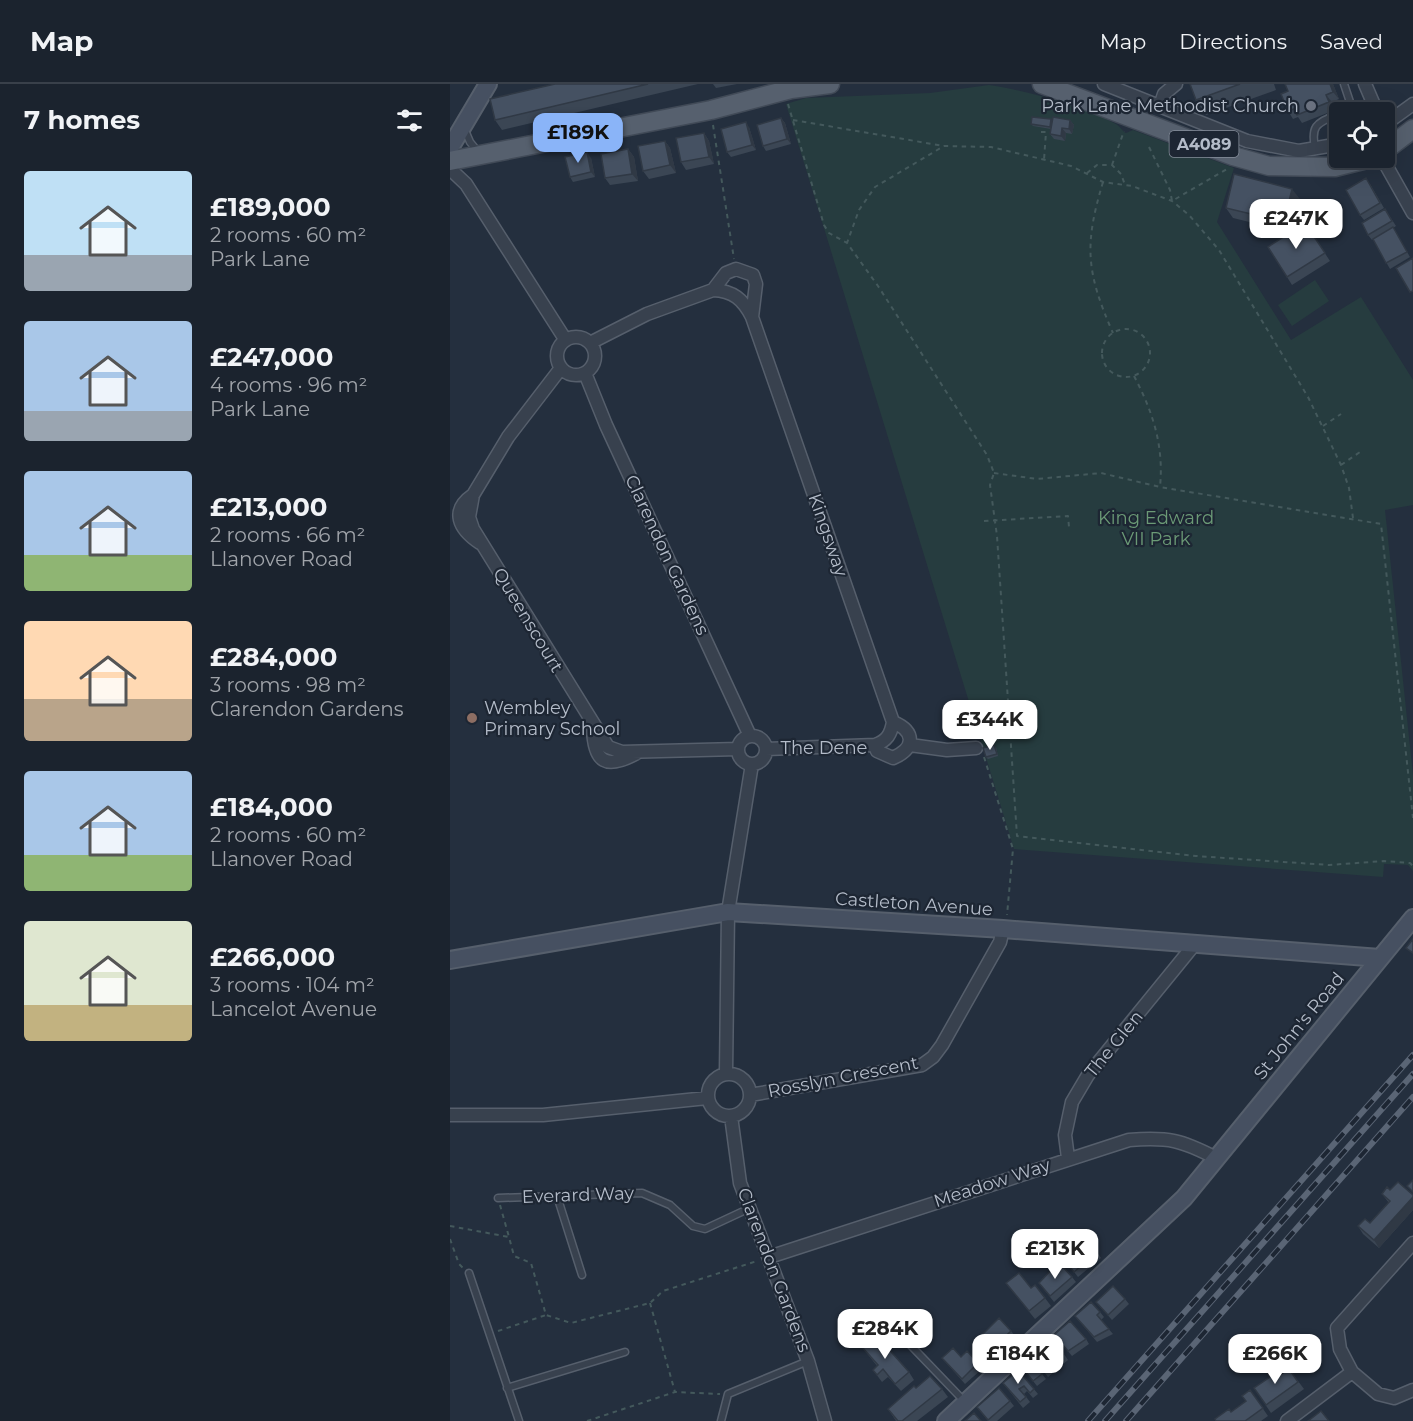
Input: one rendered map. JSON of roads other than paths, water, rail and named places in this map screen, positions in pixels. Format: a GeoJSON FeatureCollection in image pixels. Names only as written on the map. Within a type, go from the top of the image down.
{"type":"FeatureCollection","features":[{"type":"Feature","properties":{"kind":"main road"},"geometry":{"type":"LineString","coordinates":[[450,161],[711,110],[784,91],[830,84]]}},
{"type":"Feature","properties":{"kind":"main road","name":"A4089"},"geometry":{"type":"LineString","coordinates":[[1042,84],[1233,156],[1269,166],[1329,168]]}},
{"type":"Feature","properties":{"kind":"main road"},"geometry":{"type":"LineString","coordinates":[[1395,143],[1413,129]]}},
{"type":"Feature","properties":{"kind":"street"},"geometry":{"type":"LineString","coordinates":[[450,148],[488,84]]}},
{"type":"Feature","properties":{"kind":"street"},"geometry":{"type":"LineString","coordinates":[[1104,84],[1119,88],[1247,141],[1299,151],[1329,146]]}},
{"type":"Feature","properties":{"kind":"street"},"geometry":{"type":"LineString","coordinates":[[1160,105],[1164,94],[1176,84]]}},
{"type":"Feature","properties":{"kind":"street"},"geometry":{"type":"LineString","coordinates":[[1365,84],[1373,102]]}},
{"type":"Feature","properties":{"kind":"street"},"geometry":{"type":"LineString","coordinates":[[1119,88],[1126,114]]}},
{"type":"Feature","properties":{"kind":"street"},"geometry":{"type":"LineString","coordinates":[[1395,117],[1413,104]]}},
{"type":"Feature","properties":{"kind":"street"},"geometry":{"type":"LineString","coordinates":[[1388,168],[1413,213]]}},
{"type":"Feature","properties":{"kind":"street"},"geometry":{"type":"LineString","coordinates":[[450,169],[466,184],[566,339]]}},
{"type":"Feature","properties":{"kind":"street","name":"Kingsway"},"geometry":{"type":"LineString","coordinates":[[752,317],[756,284],[753,275],[745,270],[736,269],[720,279],[712,290],[732,293],[744,301],[752,317],[892,722]]}},
{"type":"Feature","properties":{"kind":"street"},"geometry":{"type":"LineString","coordinates":[[590,343],[646,314],[712,290]]}},
{"type":"Feature","properties":{"kind":"street"},"geometry":{"type":"LineString","coordinates":[[578,336],[590,343],[595,356],[591,368],[585,373],[572,374],[561,368],[557,356],[561,344],[566,339],[578,336]]}},
{"type":"Feature","properties":{"kind":"street","name":"Queenscourt"},"geometry":{"type":"LineString","coordinates":[[561,368],[508,437],[473,495],[456,507],[453,516],[457,526],[482,544],[593,726],[614,751],[738,749]]}},
{"type":"Feature","properties":{"kind":"street","name":"Clarendon Gardens"},"geometry":{"type":"LineString","coordinates":[[585,373],[606,425],[750,736]]}},
{"type":"Feature","properties":{"kind":"street"},"geometry":{"type":"LineString","coordinates":[[875,745],[883,742],[891,733],[892,722],[905,727],[910,736],[910,745],[947,750],[978,746]]}},
{"type":"Feature","properties":{"kind":"street"},"geometry":{"type":"LineString","coordinates":[[750,736],[761,739],[766,749],[764,758],[752,764],[743,760],[738,749],[742,741],[750,736]]}},
{"type":"Feature","properties":{"kind":"street","name":"The Dene"},"geometry":{"type":"LineString","coordinates":[[766,749],[875,745],[877,752],[893,758],[903,754],[910,745]]}},
{"type":"Feature","properties":{"kind":"street"},"geometry":{"type":"LineString","coordinates":[[726,1073],[728,912],[752,764]]}},
{"type":"Feature","properties":{"kind":"street","name":"Castleton Avenue"},"geometry":{"type":"LineString","coordinates":[[450,960],[728,912],[1004,929],[1380,958]]}},
{"type":"Feature","properties":{"kind":"street","name":"St John's Road"},"geometry":{"type":"LineString","coordinates":[[946,1421],[1184,1198],[1413,918]]}},
{"type":"Feature","properties":{"kind":"street","name":"Rosslyn Crescent"},"geometry":{"type":"LineString","coordinates":[[750,1095],[922,1065],[933,1057],[942,1045],[1000,942],[1004,929]]}},
{"type":"Feature","properties":{"kind":"street","name":"The Glen"},"geometry":{"type":"LineString","coordinates":[[1068,1158],[1065,1135],[1072,1101],[1088,1075],[1194,945]]}},
{"type":"Feature","properties":{"kind":"street"},"geometry":{"type":"LineString","coordinates":[[726,1073],[741,1077],[746,1082],[750,1095],[745,1109],[731,1116],[717,1113],[707,1098],[710,1083],[726,1073]]}},
{"type":"Feature","properties":{"kind":"street"},"geometry":{"type":"LineString","coordinates":[[450,1115],[543,1115],[707,1098]]}},
{"type":"Feature","properties":{"kind":"street","name":"Clarendon Gardens"},"geometry":{"type":"LineString","coordinates":[[731,1116],[740,1183],[808,1361],[825,1421]]}},
{"type":"Feature","properties":{"kind":"street","name":"Meadow Way"},"geometry":{"type":"LineString","coordinates":[[769,1257],[1129,1140],[1158,1138],[1183,1141],[1216,1158]]}},
{"type":"Feature","properties":{"kind":"street"},"geometry":{"type":"LineString","coordinates":[[1413,1243],[1337,1328],[1340,1349],[1352,1372],[1378,1394],[1394,1398],[1413,1390]]}},
{"type":"Feature","properties":{"kind":"street"},"geometry":{"type":"LineString","coordinates":[[1287,1421],[1352,1372]]}},
{"type":"Feature","properties":{"kind":"lane"},"geometry":{"type":"LineString","coordinates":[[1344,84],[1350,102]]}},
{"type":"Feature","properties":{"kind":"lane"},"geometry":{"type":"LineString","coordinates":[[1315,148],[1312,130],[1329,119]]}},
{"type":"Feature","properties":{"kind":"lane"},"geometry":{"type":"LineString","coordinates":[[463,125],[470,142],[481,154]]}},
{"type":"Feature","properties":{"kind":"lane","name":"Everard Way"},"geometry":{"type":"LineString","coordinates":[[498,1198],[642,1193],[670,1205],[693,1226],[705,1229],[750,1208]]}},
{"type":"Feature","properties":{"kind":"lane"},"geometry":{"type":"LineString","coordinates":[[557,1196],[582,1275]]}},
{"type":"Feature","properties":{"kind":"lane"},"geometry":{"type":"LineString","coordinates":[[468,1273],[519,1421]]}},
{"type":"Feature","properties":{"kind":"lane"},"geometry":{"type":"LineString","coordinates":[[895,1329],[966,1402]]}},
{"type":"Feature","properties":{"kind":"lane"},"geometry":{"type":"LineString","coordinates":[[507,1388],[625,1352]]}},
{"type":"Feature","properties":{"kind":"lane"},"geometry":{"type":"LineString","coordinates":[[721,1421],[728,1394],[808,1361]]}},
{"type":"Feature","properties":{"kind":"railway"},"geometry":{"type":"LineString","coordinates":[[1088,1421],[1413,1055]]}},
{"type":"Feature","properties":{"kind":"railway"},"geometry":{"type":"LineString","coordinates":[[1105,1421],[1413,1074]]}},
{"type":"Feature","properties":{"kind":"railway"},"geometry":{"type":"LineString","coordinates":[[1126,1421],[1413,1097]]}},
{"type":"Feature","properties":{"kind":"place","name":"Park Lane Methodist Church"},"geometry":{"type":"Point","coordinates":[1311,106]}},
{"type":"Feature","properties":{"kind":"place","name":"Wembley Primary School"},"geometry":{"type":"Point","coordinates":[472,718]}},
{"type":"Feature","properties":{"kind":"park label","name":"King Edward VII Park"},"geometry":{"type":"Point","coordinates":[1156,528]}}]}
